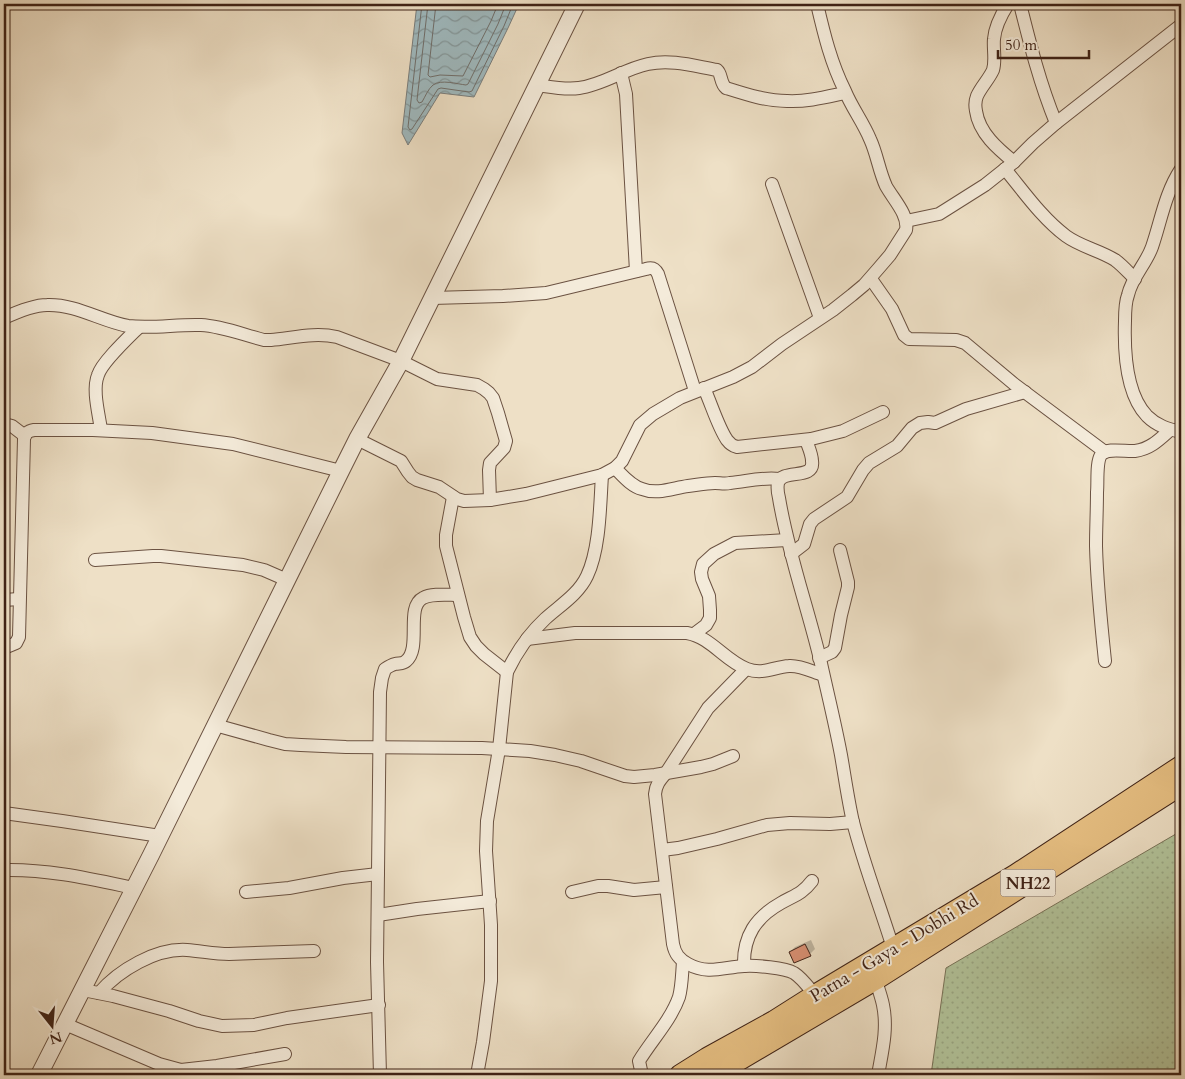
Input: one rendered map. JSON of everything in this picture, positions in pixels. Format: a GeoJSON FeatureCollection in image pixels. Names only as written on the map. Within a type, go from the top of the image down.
{"type":"FeatureCollection","features":[{"type":"Feature","properties":{"kind":"main road","name":"Patna - Gaya - Dobhi Rd"},"geometry":{"type":"LineString","coordinates":[[680,1075],[815,995],[873,971],[893,948],[1015,875],[1181,766]]}},
{"type":"Feature","properties":{"kind":"main road","name":"Patna - Gaya - Dobhi Rd"},"geometry":{"type":"LineString","coordinates":[[714,1075],[873,971],[1181,785]]}},
{"type":"Feature","properties":{"kind":"street"},"geometry":{"type":"LineString","coordinates":[[39,1075],[341,471],[401,361],[577,4]]}},
{"type":"Feature","properties":{"kind":"street"},"geometry":{"type":"LineString","coordinates":[[357,440],[401,461],[412,477],[417,480],[439,486],[464,501],[490,500],[556,487],[602,474],[615,468],[622,461],[635,434],[645,420],[669,404],[752,367],[844,302],[871,278],[890,255],[906,230],[906,221],[883,179],[869,136],[845,93],[824,34],[817,4]]}},
{"type":"Feature","properties":{"kind":"street"},"geometry":{"type":"LineString","coordinates":[[1008,4],[996,28],[992,70],[976,98],[981,128],[1000,150],[1042,213],[1058,230],[1079,244],[1114,260],[1124,267],[1135,279]]}},
{"type":"Feature","properties":{"kind":"street"},"geometry":{"type":"LineString","coordinates":[[1020,4],[1032,53],[1056,123]]}},
{"type":"Feature","properties":{"kind":"street"},"geometry":{"type":"LineString","coordinates":[[906,221],[947,210],[986,184],[1056,123],[1181,25]]}},
{"type":"Feature","properties":{"kind":"street"},"geometry":{"type":"LineString","coordinates":[[537,85],[568,89],[579,88],[590,86],[649,64],[676,63],[718,70],[724,87],[770,99],[797,101],[845,93]]}},
{"type":"Feature","properties":{"kind":"street"},"geometry":{"type":"LineString","coordinates":[[621,73],[626,94],[636,271]]}},
{"type":"Feature","properties":{"kind":"street"},"geometry":{"type":"LineString","coordinates":[[1176,431],[1162,427],[1146,415],[1135,396],[1126,356],[1125,339],[1128,295],[1149,254],[1165,202],[1181,169]]}},
{"type":"Feature","properties":{"kind":"street"},"geometry":{"type":"LineString","coordinates":[[772,184],[820,318]]}},
{"type":"Feature","properties":{"kind":"street"},"geometry":{"type":"LineString","coordinates":[[432,298],[546,293],[650,268],[656,270],[700,390],[728,441],[733,446],[806,440],[842,431],[883,412]]}},
{"type":"Feature","properties":{"kind":"street"},"geometry":{"type":"LineString","coordinates":[[871,278],[892,309],[904,335],[909,338],[956,340],[965,343],[1025,392],[1105,452]]}},
{"type":"Feature","properties":{"kind":"street"},"geometry":{"type":"LineString","coordinates":[[4,318],[46,304],[73,308],[116,323],[139,327],[202,325],[271,340],[328,335],[401,361],[437,379],[477,385],[484,389],[492,398],[506,440],[504,448],[490,463],[490,500]]}},
{"type":"Feature","properties":{"kind":"street"},"geometry":{"type":"LineString","coordinates":[[101,430],[96,390],[98,374],[105,363],[139,327]]}},
{"type":"Feature","properties":{"kind":"street"},"geometry":{"type":"LineString","coordinates":[[791,554],[804,544],[810,524],[814,519],[847,497],[869,463],[896,446],[912,428],[920,423],[935,423],[966,409],[1025,392]]}},
{"type":"Feature","properties":{"kind":"street"},"geometry":{"type":"LineString","coordinates":[[4,424],[12,426],[25,436]]}},
{"type":"Feature","properties":{"kind":"street"},"geometry":{"type":"LineString","coordinates":[[4,648],[14,645],[18,641],[25,436],[28,432],[34,430],[101,430],[152,433],[233,444],[341,471]]}},
{"type":"Feature","properties":{"kind":"street"},"geometry":{"type":"LineString","coordinates":[[1105,661],[1096,545],[1100,455],[1110,450],[1135,451],[1145,448],[1176,431]]}},
{"type":"Feature","properties":{"kind":"street"},"geometry":{"type":"LineString","coordinates":[[615,468],[634,485],[649,491],[664,491],[688,486],[754,479],[780,479],[786,476],[801,474],[812,468],[813,462],[806,440]]}},
{"type":"Feature","properties":{"kind":"street"},"geometry":{"type":"LineString","coordinates":[[477,1075],[490,988],[492,924],[486,851],[487,821],[499,749],[507,672],[527,639],[544,620],[578,590],[587,577],[596,548],[602,474]]}},
{"type":"Feature","properties":{"kind":"street"},"geometry":{"type":"LineString","coordinates":[[780,479],[778,494],[787,540],[823,675],[842,758],[853,822],[893,948]]}},
{"type":"Feature","properties":{"kind":"street"},"geometry":{"type":"LineString","coordinates":[[453,496],[446,535],[446,546],[468,630],[476,646],[507,672]]}},
{"type":"Feature","properties":{"kind":"street"},"geometry":{"type":"LineString","coordinates":[[694,634],[710,618],[709,596],[701,572],[704,564],[714,554],[735,543],[787,540]]}},
{"type":"Feature","properties":{"kind":"street"},"geometry":{"type":"LineString","coordinates":[[819,658],[832,652],[835,648],[848,586],[840,550]]}},
{"type":"Feature","properties":{"kind":"street"},"geometry":{"type":"LineString","coordinates":[[95,560],[161,556],[249,566],[287,580]]}},
{"type":"Feature","properties":{"kind":"street"},"geometry":{"type":"LineString","coordinates":[[380,1075],[378,874],[380,692],[382,678],[385,669],[394,664],[401,664],[412,654],[414,618],[418,602],[422,598],[430,596],[458,595]]}},
{"type":"Feature","properties":{"kind":"street"},"geometry":{"type":"LineString","coordinates":[[4,600],[19,599]]}},
{"type":"Feature","properties":{"kind":"street"},"geometry":{"type":"LineString","coordinates":[[527,639],[575,634],[694,634],[746,669],[762,672],[792,666],[823,675]]}},
{"type":"Feature","properties":{"kind":"street"},"geometry":{"type":"LineString","coordinates":[[746,669],[708,708],[656,787],[655,794],[673,944],[677,957],[694,968],[718,970],[753,965],[787,970],[800,978],[815,995]]}},
{"type":"Feature","properties":{"kind":"street"},"geometry":{"type":"LineString","coordinates":[[215,725],[285,744],[346,747],[452,747],[530,751],[581,761],[625,776],[666,773],[713,764],[733,756]]}},
{"type":"Feature","properties":{"kind":"street"},"geometry":{"type":"LineString","coordinates":[[4,813],[160,836]]}},
{"type":"Feature","properties":{"kind":"street"},"geometry":{"type":"LineString","coordinates":[[662,850],[717,839],[767,824],[853,822]]}},
{"type":"Feature","properties":{"kind":"street"},"geometry":{"type":"LineString","coordinates":[[4,870],[75,875],[134,888]]}},
{"type":"Feature","properties":{"kind":"street"},"geometry":{"type":"LineString","coordinates":[[246,892],[289,888],[378,874]]}},
{"type":"Feature","properties":{"kind":"street"},"geometry":{"type":"LineString","coordinates":[[744,966],[743,954],[745,944],[756,923],[773,908],[798,895],[812,881]]}},
{"type":"Feature","properties":{"kind":"street"},"geometry":{"type":"LineString","coordinates":[[572,892],[598,886],[634,890],[666,887]]}},
{"type":"Feature","properties":{"kind":"street"},"geometry":{"type":"LineString","coordinates":[[378,915],[490,901]]}},
{"type":"Feature","properties":{"kind":"street"},"geometry":{"type":"LineString","coordinates":[[100,993],[108,983],[124,971],[147,958],[168,952],[188,950],[229,954],[314,951]]}},
{"type":"Feature","properties":{"kind":"street"},"geometry":{"type":"LineString","coordinates":[[642,1075],[638,1061],[666,1020],[678,997],[683,962]]}},
{"type":"Feature","properties":{"kind":"street"},"geometry":{"type":"LineString","coordinates":[[873,971],[886,1022],[885,1039],[878,1075]]}},
{"type":"Feature","properties":{"kind":"street"},"geometry":{"type":"LineString","coordinates":[[83,990],[222,1026],[254,1025],[287,1018],[378,1005]]}},
{"type":"Feature","properties":{"kind":"street"},"geometry":{"type":"LineString","coordinates":[[66,1024],[159,1064],[181,1070],[217,1066],[284,1054]]}},
{"type":"Feature","properties":{"kind":"green space"},"geometry":{"type":"Polygon","coordinates":[[[1181,831],[1181,1075],[931,1075],[946,968],[1181,831]]]}},
{"type":"Feature","properties":{"kind":"water"},"geometry":{"type":"Polygon","coordinates":[[[417,4],[519,4],[474,97],[440,93],[408,145],[402,133],[417,4]]]}},
{"type":"Feature","properties":{"kind":"building"},"geometry":{"type":"Polygon","coordinates":[[[805,944],[811,956],[794,963],[789,952],[805,944]]]}}]}
